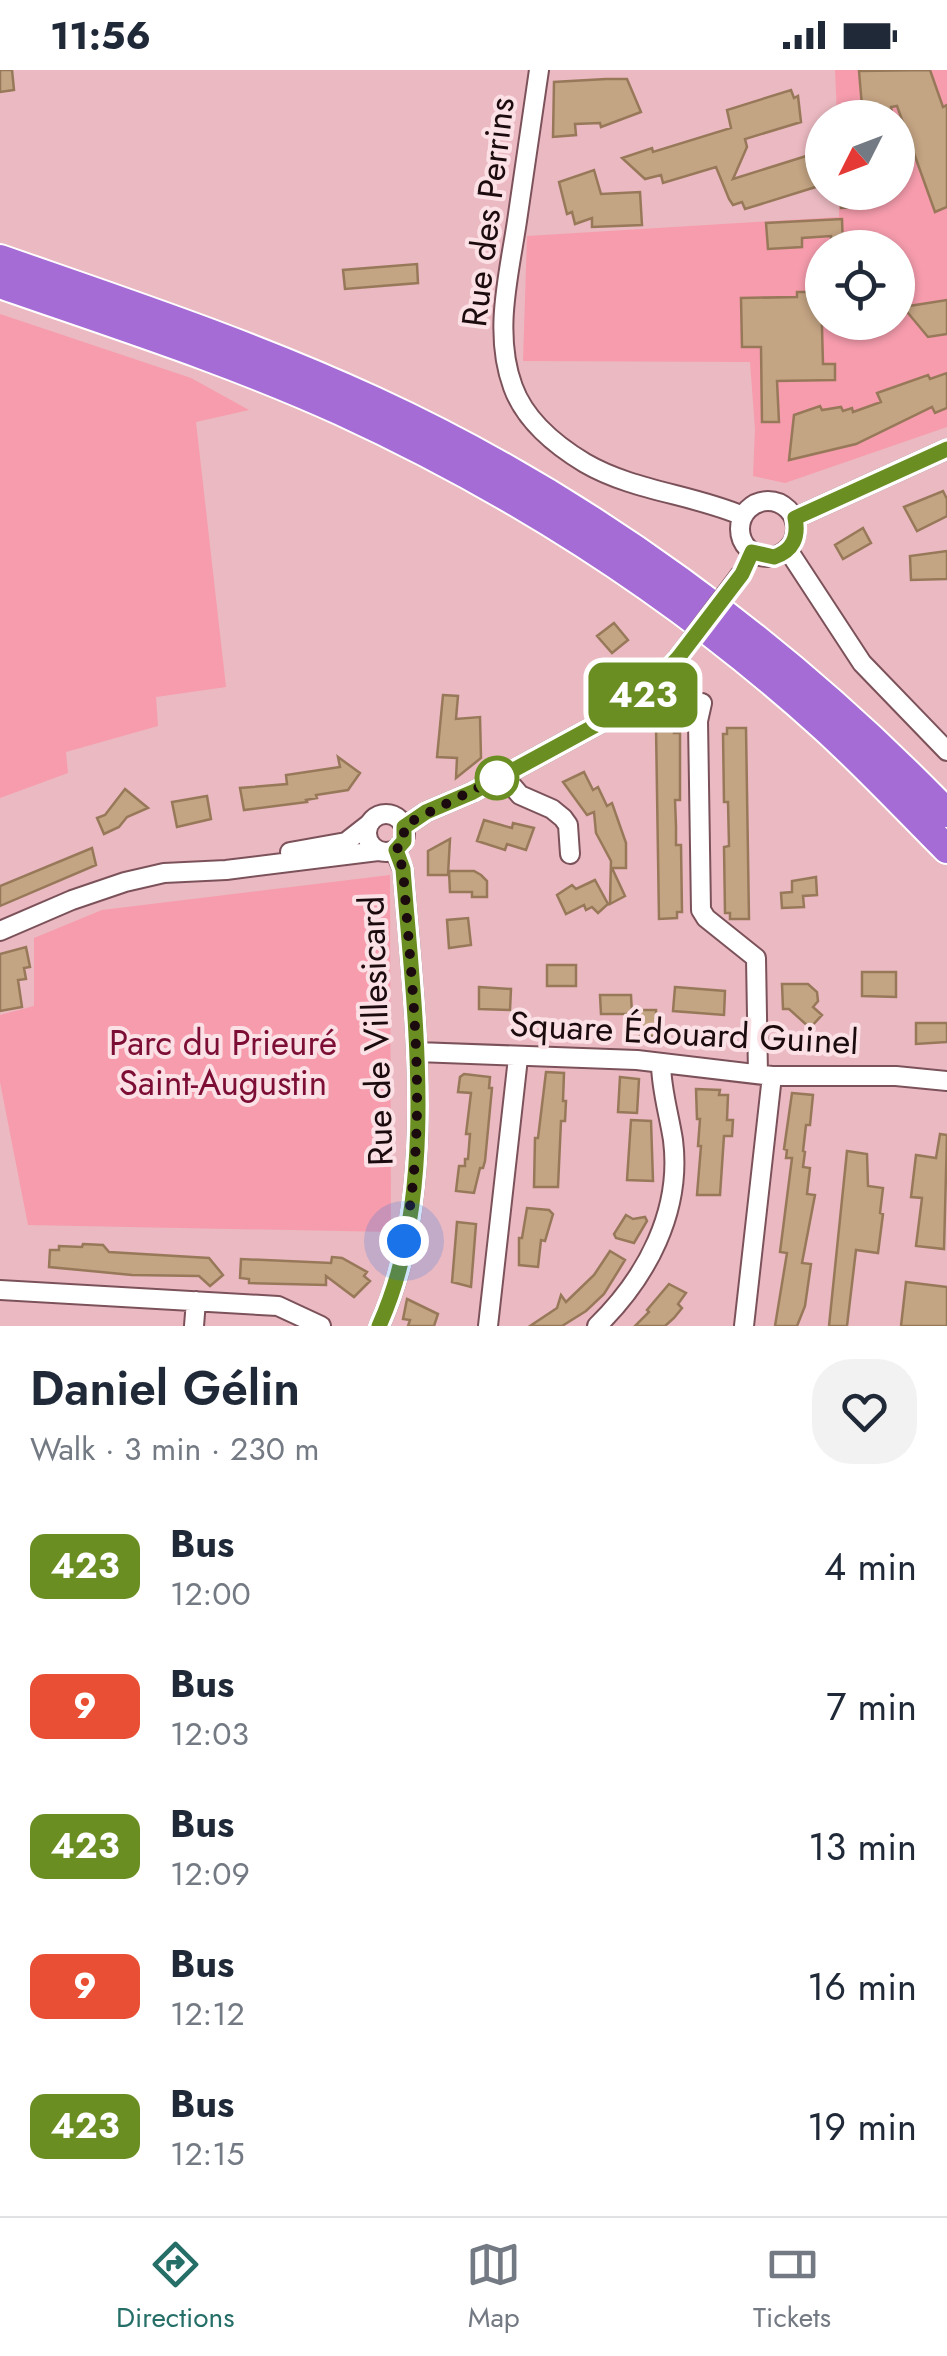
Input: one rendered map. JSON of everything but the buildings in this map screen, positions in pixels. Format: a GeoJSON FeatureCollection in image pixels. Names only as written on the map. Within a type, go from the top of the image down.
{"type":"FeatureCollection","features":[{"type":"Feature","properties":{"kind":"highway"},"geometry":{"type":"LineString","coordinates":[[0,259],[248,346],[377,402],[504,468],[666,571],[773,650],[947,814]]}},
{"type":"Feature","properties":{"kind":"highway"},"geometry":{"type":"LineString","coordinates":[[0,284],[255,374],[410,445],[570,533],[710,633],[822,725],[947,849]]}},
{"type":"Feature","properties":{"kind":"street","name":"Rue des Perrins"},"geometry":{"type":"LineString","coordinates":[[539,70],[503,314],[505,357],[513,389],[535,424],[586,464],[622,480],[743,516]]}},
{"type":"Feature","properties":{"kind":"street"},"geometry":{"type":"LineString","coordinates":[[795,518],[947,449]]}},
{"type":"Feature","properties":{"kind":"street"},"geometry":{"type":"LineString","coordinates":[[765,501],[783,505],[795,518],[796,535],[788,550],[774,557],[752,552],[742,540],[743,516],[765,501]]}},
{"type":"Feature","properties":{"kind":"street"},"geometry":{"type":"LineString","coordinates":[[788,550],[862,663],[947,751]]}},
{"type":"Feature","properties":{"kind":"street"},"geometry":{"type":"LineString","coordinates":[[404,827],[611,717],[641,697],[678,658],[742,574],[752,552]]}},
{"type":"Feature","properties":{"kind":"street"},"geometry":{"type":"LineString","coordinates":[[702,703],[698,721],[701,910],[756,958],[764,1075],[744,1326]]}},
{"type":"Feature","properties":{"kind":"street"},"geometry":{"type":"LineString","coordinates":[[503,775],[520,795],[558,813],[568,825],[570,854]]}},
{"type":"Feature","properties":{"kind":"street"},"geometry":{"type":"LineString","coordinates":[[0,931],[124,882],[164,873],[226,870],[387,851],[404,841],[404,827],[400,819],[379,815],[346,842],[223,862],[206,869]]}},
{"type":"Feature","properties":{"kind":"street"},"geometry":{"type":"LineString","coordinates":[[369,824],[368,840],[387,851]]}},
{"type":"Feature","properties":{"kind":"street","name":"Rue de Villesicard"},"geometry":{"type":"LineString","coordinates":[[379,1326],[396,1276],[413,1198],[417,1052],[403,869],[387,851]]}},
{"type":"Feature","properties":{"kind":"street","name":"Square Édouard Guinel"},"geometry":{"type":"LineString","coordinates":[[417,1052],[637,1060],[764,1075],[896,1076],[947,1081]]}},
{"type":"Feature","properties":{"kind":"street"},"geometry":{"type":"LineString","coordinates":[[488,1326],[518,1058]]}},
{"type":"Feature","properties":{"kind":"street"},"geometry":{"type":"LineString","coordinates":[[598,1326],[621,1303],[649,1262],[666,1222],[674,1143],[661,1077],[662,1063]]}},
{"type":"Feature","properties":{"kind":"street"},"geometry":{"type":"LineString","coordinates":[[0,1290],[278,1306],[321,1326]]}},
{"type":"Feature","properties":{"kind":"street"},"geometry":{"type":"LineString","coordinates":[[194,1326],[196,1301]]}},
{"type":"Feature","properties":{"kind":"green space"},"geometry":{"type":"Polygon","coordinates":[[[835,70],[947,70],[947,427],[785,483],[753,476],[755,429],[750,362],[523,361],[527,236],[839,217],[839,210],[915,210],[915,100],[836,100],[835,70]]]}},
{"type":"Feature","properties":{"kind":"green space"},"geometry":{"type":"Polygon","coordinates":[[[0,314],[191,378],[249,410],[196,422],[226,687],[156,697],[158,726],[66,752],[68,773],[0,798],[0,314]]]}},
{"type":"Feature","properties":{"kind":"green space","name":"Parc du Prieuré Saint-Augustin"},"geometry":{"type":"Polygon","coordinates":[[[390,875],[391,1232],[28,1225],[0,1082],[0,1015],[34,1006],[34,938],[102,910],[390,875]]]}},
{"type":"Feature","properties":{"kind":"bus line","name":"423"},"geometry":{"type":"LineString","coordinates":[[379,1326],[404,1241],[416,1163],[417,1052],[403,869],[396,850],[404,841],[404,827],[611,717],[641,697],[678,658],[742,574],[752,552],[766,558],[788,550],[796,535],[795,518],[947,449]]}},
{"type":"Feature","properties":{"kind":"route"},"geometry":{"type":"LineString","coordinates":[[404,1241],[416,1163],[417,1052],[403,869],[396,850],[404,841],[404,827],[426,812],[503,775],[497,778]]}}]}
